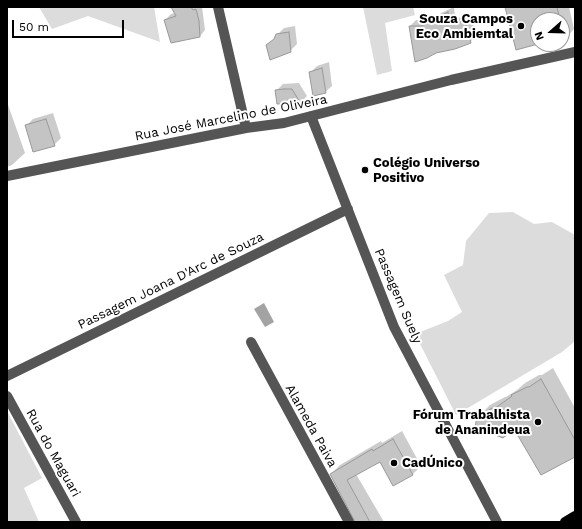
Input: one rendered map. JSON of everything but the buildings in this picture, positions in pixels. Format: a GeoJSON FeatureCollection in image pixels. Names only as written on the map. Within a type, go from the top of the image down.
{"type":"FeatureCollection","features":[{"type":"Feature","properties":{"kind":"main road"},"geometry":{"type":"LineString","coordinates":[[565,522],[575,516]]}},
{"type":"Feature","properties":{"kind":"street"},"geometry":{"type":"LineString","coordinates":[[218,7],[246,128]]}},
{"type":"Feature","properties":{"kind":"street","name":"Rua José Marcelino de Oliveira"},"geometry":{"type":"LineString","coordinates":[[7,176],[246,128],[284,123],[451,80],[575,52]]}},
{"type":"Feature","properties":{"kind":"street","name":"Passagem Suely"},"geometry":{"type":"LineString","coordinates":[[311,116],[394,327],[497,522]]}},
{"type":"Feature","properties":{"kind":"street","name":"Passagem Joana D'Arc de Souza"},"geometry":{"type":"LineString","coordinates":[[7,376],[348,210]]}},
{"type":"Feature","properties":{"kind":"street","name":"Alameda Paiva"},"geometry":{"type":"LineString","coordinates":[[251,342],[349,522]]}},
{"type":"Feature","properties":{"kind":"street","name":"Rua do Maguari"},"geometry":{"type":"LineString","coordinates":[[7,396],[76,522]]}},
{"type":"Feature","properties":{"kind":"shaded area"},"geometry":{"type":"Polygon","coordinates":[[[39,7],[154,7],[160,42],[88,16],[52,29],[39,7]]]}},
{"type":"Feature","properties":{"kind":"shaded area"},"geometry":{"type":"Polygon","coordinates":[[[363,7],[413,7],[415,15],[385,23],[392,71],[377,75],[363,7]]]}},
{"type":"Feature","properties":{"kind":"shaded area"},"geometry":{"type":"Polygon","coordinates":[[[513,212],[534,224],[552,222],[575,235],[575,341],[562,352],[456,415],[415,334],[448,321],[462,312],[444,275],[463,265],[466,241],[489,213],[513,212]]]}},
{"type":"Feature","properties":{"kind":"shaded area"},"geometry":{"type":"Polygon","coordinates":[[[264,303],[274,322],[265,327],[254,309],[264,303]]]}},
{"type":"Feature","properties":{"kind":"shaded area"},"geometry":{"type":"Polygon","coordinates":[[[7,411],[42,478],[24,488],[39,522],[7,522],[7,411]]]}},
{"type":"Feature","properties":{"kind":"place","name":"Souza Campos Eco Ambiemtal"},"geometry":{"type":"Point","coordinates":[521,26]}},
{"type":"Feature","properties":{"kind":"place","name":"Colégio Universo Positivo"},"geometry":{"type":"Point","coordinates":[365,170]}},
{"type":"Feature","properties":{"kind":"place","name":"Fórum Trabalhista de Ananindeua"},"geometry":{"type":"Point","coordinates":[538,422]}},
{"type":"Feature","properties":{"kind":"place","name":"CadÚnico"},"geometry":{"type":"Point","coordinates":[394,463]}}]}
